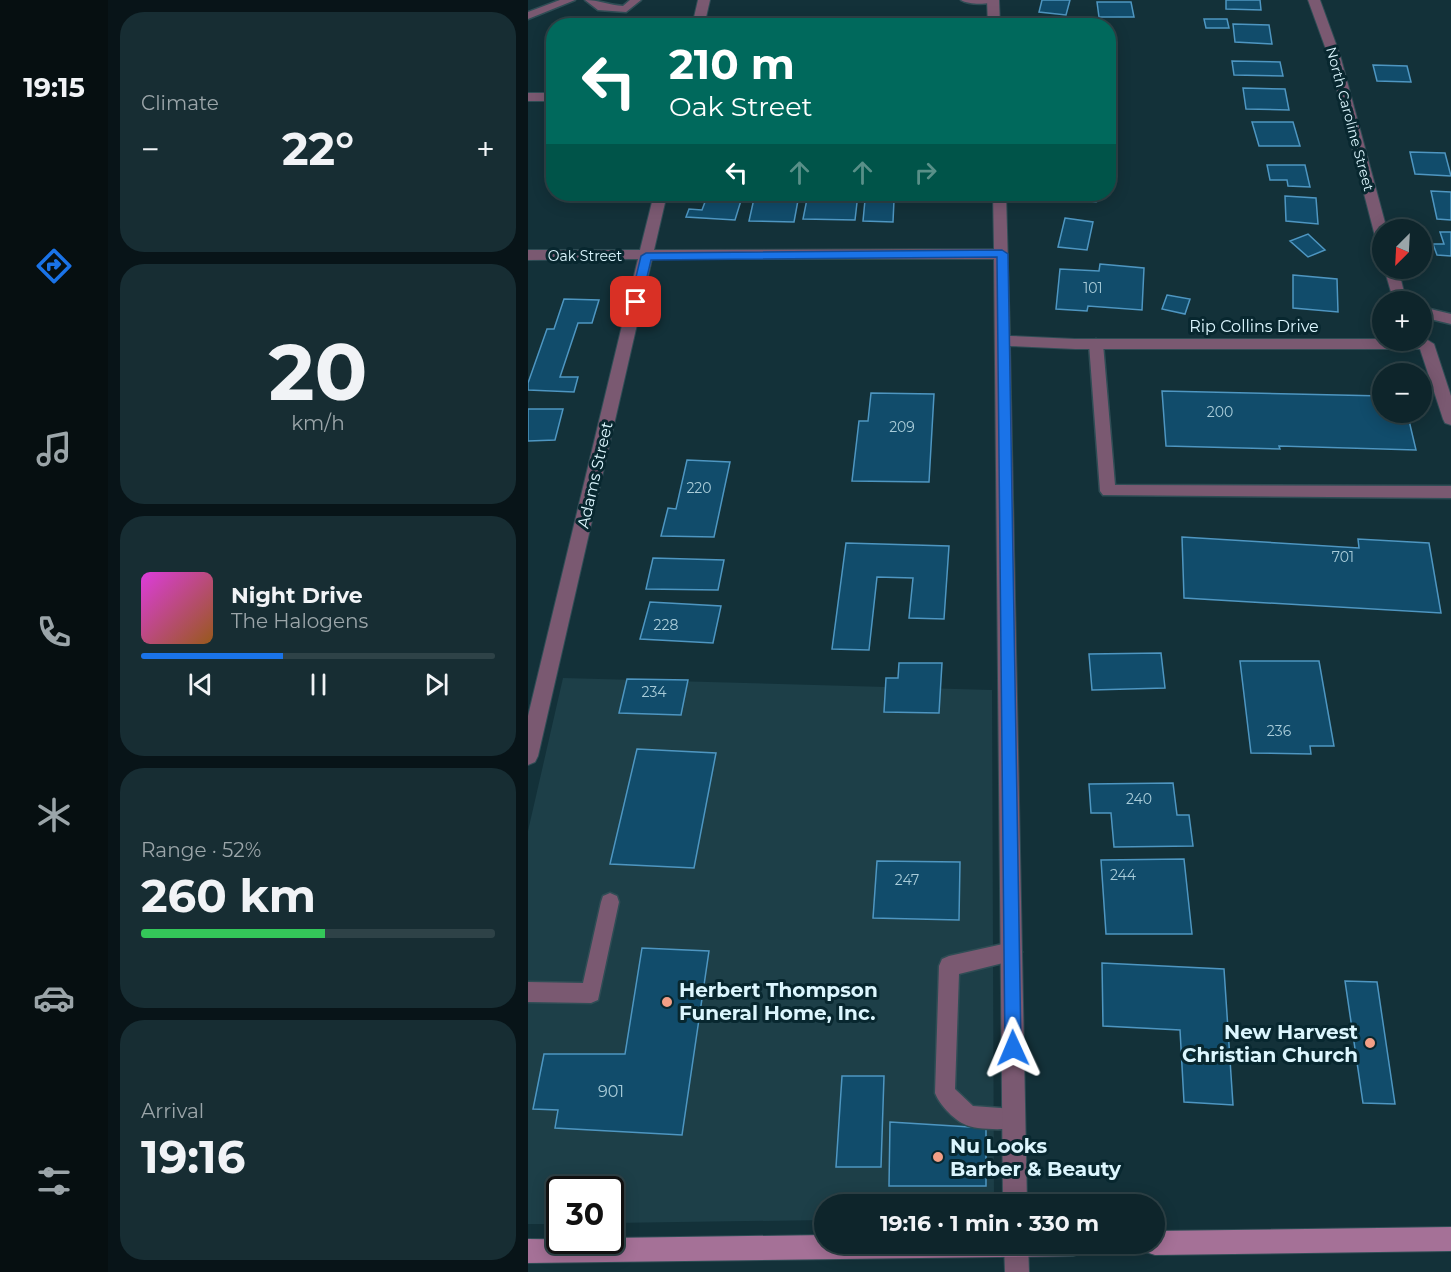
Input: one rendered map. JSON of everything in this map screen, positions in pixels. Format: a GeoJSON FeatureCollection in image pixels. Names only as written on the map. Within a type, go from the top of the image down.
{"type":"FeatureCollection","features":[{"type":"Feature","properties":{"kind":"street"},"geometry":{"type":"LineString","coordinates":[[700,18],[704,0]]}},
{"type":"Feature","properties":{"kind":"street"},"geometry":{"type":"LineString","coordinates":[[993,0],[994,18]]}},
{"type":"Feature","properties":{"kind":"street","name":"North Caroline Street"},"geometry":{"type":"LineString","coordinates":[[1314,0],[1334,55],[1377,219]]}},
{"type":"Feature","properties":{"kind":"street"},"geometry":{"type":"LineString","coordinates":[[528,97],[546,97]]}},
{"type":"Feature","properties":{"kind":"street","name":"Adams Street"},"geometry":{"type":"LineString","coordinates":[[528,756],[658,201]]}},
{"type":"Feature","properties":{"kind":"street"},"geometry":{"type":"LineString","coordinates":[[1000,201],[1015,1194]]}},
{"type":"Feature","properties":{"kind":"street","name":"Oak Street"},"geometry":{"type":"LineString","coordinates":[[528,255],[1002,254]]}},
{"type":"Feature","properties":{"kind":"street","name":"Rip Collins Drive"},"geometry":{"type":"LineString","coordinates":[[1004,341],[1096,344],[1426,344],[1451,419]]}},
{"type":"Feature","properties":{"kind":"street"},"geometry":{"type":"LineString","coordinates":[[1165,1242],[1451,1239]]}},
{"type":"Feature","properties":{"kind":"street"},"geometry":{"type":"LineString","coordinates":[[528,1251],[814,1247]]}},
{"type":"Feature","properties":{"kind":"street"},"geometry":{"type":"LineString","coordinates":[[1016,1254],[1017,1272]]}},
{"type":"Feature","properties":{"kind":"lane"},"geometry":{"type":"LineString","coordinates":[[528,16],[570,0]]}},
{"type":"Feature","properties":{"kind":"lane"},"geometry":{"type":"LineString","coordinates":[[590,0],[602,8],[614,9],[626,9],[636,0]]}},
{"type":"Feature","properties":{"kind":"lane"},"geometry":{"type":"LineString","coordinates":[[966,0],[993,0]]}},
{"type":"Feature","properties":{"kind":"lane"},"geometry":{"type":"LineString","coordinates":[[1432,315],[1451,320]]}},
{"type":"Feature","properties":{"kind":"lane"},"geometry":{"type":"LineString","coordinates":[[1096,344],[1108,491],[1451,492]]}},
{"type":"Feature","properties":{"kind":"lane"},"geometry":{"type":"LineString","coordinates":[[528,992],[591,993],[610,902]]}},
{"type":"Feature","properties":{"kind":"lane"},"geometry":{"type":"LineString","coordinates":[[1012,952],[949,966],[945,1093],[969,1116],[1014,1119]]}},
{"type":"Feature","properties":{"kind":"shaded area"},"geometry":{"type":"Polygon","coordinates":[[[563,678],[992,690],[994,1194],[814,1194],[814,1220],[624,1223],[624,1176],[546,1176],[546,1224],[528,1224],[528,831],[563,678]]]}},
{"type":"Feature","properties":{"kind":"building"},"geometry":{"type":"Polygon","coordinates":[[[1042,0],[1070,0],[1066,15],[1039,12],[1042,0]]]}},
{"type":"Feature","properties":{"kind":"building"},"geometry":{"type":"Polygon","coordinates":[[[1226,0],[1260,0],[1261,10],[1226,9],[1226,0]]]}},
{"type":"Feature","properties":{"kind":"building"},"geometry":{"type":"Polygon","coordinates":[[[1097,2],[1131,2],[1134,17],[1099,17],[1097,2]]]}},
{"type":"Feature","properties":{"kind":"building"},"geometry":{"type":"Polygon","coordinates":[[[748,17],[797,18],[748,18],[748,17]]]}},
{"type":"Feature","properties":{"kind":"building"},"geometry":{"type":"Polygon","coordinates":[[[1204,19],[1227,19],[1229,28],[1206,28],[1204,19]]]}},
{"type":"Feature","properties":{"kind":"building"},"geometry":{"type":"Polygon","coordinates":[[[1233,24],[1269,25],[1272,44],[1235,42],[1233,24]]]}},
{"type":"Feature","properties":{"kind":"building"},"geometry":{"type":"Polygon","coordinates":[[[1232,61],[1280,62],[1283,76],[1234,75],[1232,61]]]}},
{"type":"Feature","properties":{"kind":"building"},"geometry":{"type":"Polygon","coordinates":[[[1373,65],[1407,66],[1411,82],[1377,81],[1373,65]]]}},
{"type":"Feature","properties":{"kind":"building"},"geometry":{"type":"Polygon","coordinates":[[[1243,88],[1285,89],[1289,110],[1246,109],[1243,88]]]}},
{"type":"Feature","properties":{"kind":"building"},"geometry":{"type":"Polygon","coordinates":[[[1252,122],[1293,122],[1300,146],[1259,146],[1252,122]]]}},
{"type":"Feature","properties":{"kind":"building"},"geometry":{"type":"Polygon","coordinates":[[[1410,152],[1445,153],[1451,176],[1415,174],[1410,152]]]}},
{"type":"Feature","properties":{"kind":"building"},"geometry":{"type":"Polygon","coordinates":[[[1267,165],[1305,165],[1310,187],[1288,186],[1287,180],[1270,180],[1267,165]]]}},
{"type":"Feature","properties":{"kind":"building"},"geometry":{"type":"Polygon","coordinates":[[[1431,191],[1451,192],[1451,220],[1437,219],[1431,191]]]}},
{"type":"Feature","properties":{"kind":"building"},"geometry":{"type":"Polygon","coordinates":[[[1285,196],[1316,198],[1318,224],[1286,221],[1285,196]]]}},
{"type":"Feature","properties":{"kind":"building"},"geometry":{"type":"Polygon","coordinates":[[[705,201],[741,201],[735,220],[686,217],[689,209],[702,210],[705,201]]]}},
{"type":"Feature","properties":{"kind":"building"},"geometry":{"type":"Polygon","coordinates":[[[753,201],[798,201],[794,222],[749,221],[753,201]]]}},
{"type":"Feature","properties":{"kind":"building"},"geometry":{"type":"Polygon","coordinates":[[[807,201],[857,201],[855,220],[803,219],[807,201]]]}},
{"type":"Feature","properties":{"kind":"building"},"geometry":{"type":"Polygon","coordinates":[[[865,201],[894,201],[893,222],[863,221],[865,201]]]}},
{"type":"Feature","properties":{"kind":"building"},"geometry":{"type":"Polygon","coordinates":[[[1065,218],[1093,222],[1087,250],[1058,247],[1065,218]]]}},
{"type":"Feature","properties":{"kind":"building"},"geometry":{"type":"Polygon","coordinates":[[[1440,232],[1451,232],[1451,256],[1437,255],[1433,244],[1444,244],[1440,232]]]}},
{"type":"Feature","properties":{"kind":"building"},"geometry":{"type":"Polygon","coordinates":[[[1308,234],[1325,250],[1308,257],[1290,241],[1308,234]]]}},
{"type":"Feature","properties":{"kind":"building"},"geometry":{"type":"Polygon","coordinates":[[[1100,264],[1144,268],[1142,310],[1088,306],[1087,311],[1056,309],[1060,269],[1099,271],[1100,264]]]}},
{"type":"Feature","properties":{"kind":"building"},"geometry":{"type":"Polygon","coordinates":[[[1293,275],[1337,279],[1338,312],[1293,308],[1293,275]]]}},
{"type":"Feature","properties":{"kind":"building"},"geometry":{"type":"Polygon","coordinates":[[[1167,295],[1190,299],[1185,314],[1162,309],[1167,295]]]}},
{"type":"Feature","properties":{"kind":"building"},"geometry":{"type":"Polygon","coordinates":[[[564,299],[599,300],[592,323],[578,323],[560,377],[578,377],[574,392],[528,390],[528,383],[547,329],[554,329],[564,299]]]}},
{"type":"Feature","properties":{"kind":"building"},"geometry":{"type":"Polygon","coordinates":[[[1162,391],[1372,396],[1372,423],[1410,423],[1416,450],[1279,446],[1280,449],[1166,446],[1162,391]]]}},
{"type":"Feature","properties":{"kind":"building"},"geometry":{"type":"Polygon","coordinates":[[[871,393],[934,394],[929,482],[852,481],[859,421],[868,421],[871,393]]]}},
{"type":"Feature","properties":{"kind":"building"},"geometry":{"type":"Polygon","coordinates":[[[528,409],[563,409],[555,440],[528,441],[528,409]]]}},
{"type":"Feature","properties":{"kind":"building"},"geometry":{"type":"Polygon","coordinates":[[[687,460],[730,462],[714,537],[661,536],[668,508],[676,509],[687,460]]]}},
{"type":"Feature","properties":{"kind":"building"},"geometry":{"type":"Polygon","coordinates":[[[1182,537],[1359,548],[1358,539],[1429,543],[1441,613],[1184,598],[1182,537]]]}},
{"type":"Feature","properties":{"kind":"building"},"geometry":{"type":"Polygon","coordinates":[[[846,543],[949,546],[944,619],[909,618],[913,578],[877,577],[869,650],[832,649],[846,543]]]}},
{"type":"Feature","properties":{"kind":"building"},"geometry":{"type":"Polygon","coordinates":[[[653,558],[724,560],[718,590],[646,589],[653,558]]]}},
{"type":"Feature","properties":{"kind":"building"},"geometry":{"type":"Polygon","coordinates":[[[650,602],[721,606],[713,643],[640,639],[650,602]]]}},
{"type":"Feature","properties":{"kind":"building"},"geometry":{"type":"Polygon","coordinates":[[[1161,653],[1165,688],[1092,690],[1089,654],[1161,653]]]}},
{"type":"Feature","properties":{"kind":"building"},"geometry":{"type":"Polygon","coordinates":[[[1240,661],[1319,661],[1334,746],[1310,746],[1311,754],[1251,753],[1240,661]]]}},
{"type":"Feature","properties":{"kind":"building"},"geometry":{"type":"Polygon","coordinates":[[[899,663],[942,663],[939,713],[884,712],[886,678],[898,678],[899,663]]]}},
{"type":"Feature","properties":{"kind":"building"},"geometry":{"type":"Polygon","coordinates":[[[627,679],[688,680],[681,715],[619,713],[627,679]]]}},
{"type":"Feature","properties":{"kind":"building"},"geometry":{"type":"Polygon","coordinates":[[[637,749],[716,753],[694,868],[610,864],[637,749]]]}},
{"type":"Feature","properties":{"kind":"building"},"geometry":{"type":"Polygon","coordinates":[[[1173,783],[1177,815],[1189,815],[1193,846],[1114,847],[1111,813],[1091,813],[1089,784],[1173,783]]]}},
{"type":"Feature","properties":{"kind":"building"},"geometry":{"type":"Polygon","coordinates":[[[1184,859],[1192,934],[1106,934],[1101,860],[1184,859]]]}},
{"type":"Feature","properties":{"kind":"building"},"geometry":{"type":"Polygon","coordinates":[[[877,861],[960,862],[959,920],[873,918],[877,861]]]}},
{"type":"Feature","properties":{"kind":"building","name":"Herbert Thompson Funeral Home, Inc."},"geometry":{"type":"Polygon","coordinates":[[[642,948],[709,951],[682,1135],[555,1128],[558,1110],[533,1109],[544,1054],[625,1054],[642,948]]]}},
{"type":"Feature","properties":{"kind":"building"},"geometry":{"type":"Polygon","coordinates":[[[1102,963],[1224,969],[1233,1105],[1184,1102],[1180,1030],[1103,1026],[1102,963]]]}},
{"type":"Feature","properties":{"kind":"building","name":"New Harvest Christian Church"},"geometry":{"type":"Polygon","coordinates":[[[1345,981],[1377,982],[1395,1104],[1363,1103],[1345,981]]]}},
{"type":"Feature","properties":{"kind":"building"},"geometry":{"type":"Polygon","coordinates":[[[842,1076],[884,1076],[881,1167],[836,1167],[842,1076]]]}},
{"type":"Feature","properties":{"kind":"building","name":"Nu Looks Barber & Beauty"},"geometry":{"type":"Polygon","coordinates":[[[890,1122],[986,1128],[986,1186],[889,1186],[890,1122]]]}},
{"type":"Feature","properties":{"kind":"place","name":"Herbert Thompson Funeral Home, Inc."},"geometry":{"type":"Point","coordinates":[667,1002]}},
{"type":"Feature","properties":{"kind":"place","name":"New Harvest Christian Church"},"geometry":{"type":"Point","coordinates":[1370,1043]}},
{"type":"Feature","properties":{"kind":"place","name":"Nu Looks Barber & Beauty"},"geometry":{"type":"Point","coordinates":[938,1157]}},
{"type":"Feature","properties":{"kind":"route"},"geometry":{"type":"LineString","coordinates":[[636,302],[646,256],[1002,254],[1013,1048]]}}]}
